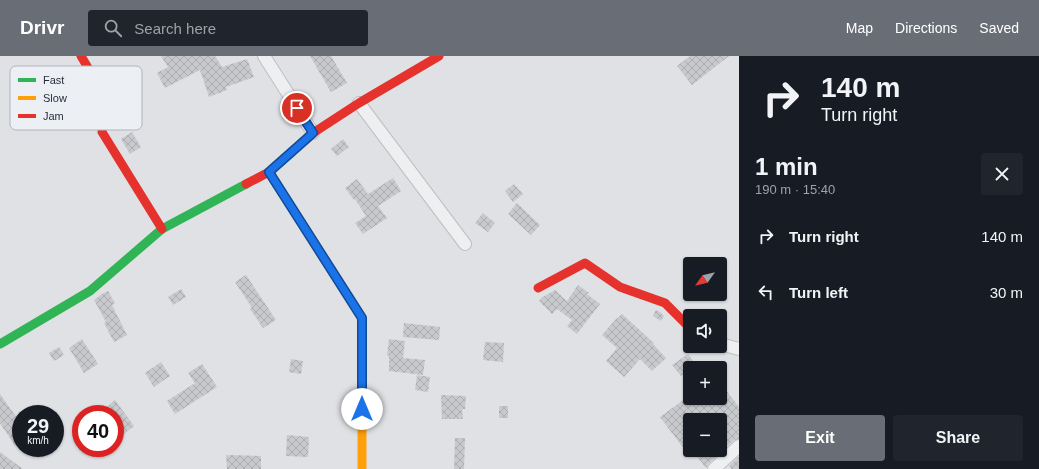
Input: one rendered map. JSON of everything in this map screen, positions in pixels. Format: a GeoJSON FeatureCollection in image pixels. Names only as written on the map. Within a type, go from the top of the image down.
{"type":"FeatureCollection","features":[{"type":"Feature","properties":{"kind":"street"},"geometry":{"type":"LineString","coordinates":[[81,56],[87,66]]}},
{"type":"Feature","properties":{"kind":"street"},"geometry":{"type":"LineString","coordinates":[[264,56],[313,133]]}},
{"type":"Feature","properties":{"kind":"street"},"geometry":{"type":"LineString","coordinates":[[0,344],[90,291],[162,229],[269,172],[313,133],[359,103],[439,56]]}},
{"type":"Feature","properties":{"kind":"street"},"geometry":{"type":"LineString","coordinates":[[359,103],[465,244]]}},
{"type":"Feature","properties":{"kind":"street"},"geometry":{"type":"LineString","coordinates":[[102,130],[102,132],[162,229]]}},
{"type":"Feature","properties":{"kind":"street"},"geometry":{"type":"LineString","coordinates":[[269,172],[362,318],[362,469]]}},
{"type":"Feature","properties":{"kind":"street"},"geometry":{"type":"LineString","coordinates":[[538,288],[586,263],[620,287],[665,303],[683,321]]}},
{"type":"Feature","properties":{"kind":"street"},"geometry":{"type":"LineString","coordinates":[[727,346],[739,349]]}},
{"type":"Feature","properties":{"kind":"street"},"geometry":{"type":"LineString","coordinates":[[714,469],[739,446]]}},
{"type":"Feature","properties":{"kind":"building"},"geometry":{"type":"Polygon","coordinates":[[[161,56],[215,56],[222,67],[247,59],[254,77],[226,87],[227,90],[209,97],[200,70],[165,88],[157,73],[168,67],[161,56]]]}},
{"type":"Feature","properties":{"kind":"building"},"geometry":{"type":"Polygon","coordinates":[[[310,56],[331,56],[347,83],[331,92],[310,56]]]}},
{"type":"Feature","properties":{"kind":"building"},"geometry":{"type":"Polygon","coordinates":[[[690,56],[729,56],[692,85],[677,66],[690,56]]]}},
{"type":"Feature","properties":{"kind":"building"},"geometry":{"type":"Polygon","coordinates":[[[132,132],[141,147],[130,154],[121,139],[132,132]]]}},
{"type":"Feature","properties":{"kind":"building"},"geometry":{"type":"Polygon","coordinates":[[[343,139],[349,147],[337,156],[331,149],[343,139]]]}},
{"type":"Feature","properties":{"kind":"building"},"geometry":{"type":"Polygon","coordinates":[[[393,178],[401,191],[378,206],[387,218],[363,234],[355,223],[366,216],[355,199],[354,200],[345,188],[357,179],[368,194],[393,178]]]}},
{"type":"Feature","properties":{"kind":"building"},"geometry":{"type":"Polygon","coordinates":[[[514,184],[523,194],[513,202],[505,191],[514,184]]]}},
{"type":"Feature","properties":{"kind":"building"},"geometry":{"type":"Polygon","coordinates":[[[517,203],[540,225],[531,235],[508,214],[517,203]]]}},
{"type":"Feature","properties":{"kind":"building"},"geometry":{"type":"Polygon","coordinates":[[[483,213],[495,223],[488,232],[475,223],[483,213]]]}},
{"type":"Feature","properties":{"kind":"building"},"geometry":{"type":"Polygon","coordinates":[[[246,275],[276,320],[263,328],[250,309],[252,308],[235,282],[246,275]]]}},
{"type":"Feature","properties":{"kind":"building"},"geometry":{"type":"Polygon","coordinates":[[[578,285],[600,304],[577,334],[567,326],[572,320],[557,309],[552,314],[539,301],[555,290],[567,301],[578,285]]]}},
{"type":"Feature","properties":{"kind":"building"},"geometry":{"type":"Polygon","coordinates":[[[181,289],[186,297],[173,305],[168,297],[181,289]]]}},
{"type":"Feature","properties":{"kind":"building"},"geometry":{"type":"Polygon","coordinates":[[[108,291],[115,303],[112,305],[127,335],[114,342],[104,323],[106,322],[94,300],[108,291]]]}},
{"type":"Feature","properties":{"kind":"building"},"geometry":{"type":"Polygon","coordinates":[[[656,310],[664,316],[661,321],[653,316],[656,310]]]}},
{"type":"Feature","properties":{"kind":"building"},"geometry":{"type":"Polygon","coordinates":[[[622,314],[654,343],[653,344],[666,358],[652,371],[640,359],[624,377],[606,361],[617,348],[602,335],[622,314]]]}},
{"type":"Feature","properties":{"kind":"building"},"geometry":{"type":"Polygon","coordinates":[[[404,323],[440,327],[439,340],[403,337],[404,323]]]}},
{"type":"Feature","properties":{"kind":"building"},"geometry":{"type":"Polygon","coordinates":[[[82,339],[98,364],[84,373],[69,348],[82,339]]]}},
{"type":"Feature","properties":{"kind":"building"},"geometry":{"type":"Polygon","coordinates":[[[389,339],[405,341],[403,358],[425,360],[423,375],[389,371],[389,356],[387,355],[389,339]]]}},
{"type":"Feature","properties":{"kind":"building"},"geometry":{"type":"Polygon","coordinates":[[[485,342],[504,343],[503,362],[483,360],[485,342]]]}},
{"type":"Feature","properties":{"kind":"building"},"geometry":{"type":"Polygon","coordinates":[[[59,347],[64,355],[54,361],[49,353],[59,347]]]}},
{"type":"Feature","properties":{"kind":"building"},"geometry":{"type":"Polygon","coordinates":[[[688,354],[693,361],[683,361],[683,375],[681,376],[672,365],[688,354]]]}},
{"type":"Feature","properties":{"kind":"building"},"geometry":{"type":"Polygon","coordinates":[[[291,359],[303,361],[301,374],[289,372],[291,359]]]}},
{"type":"Feature","properties":{"kind":"building"},"geometry":{"type":"Polygon","coordinates":[[[161,362],[170,376],[154,387],[145,373],[161,362]]]}},
{"type":"Feature","properties":{"kind":"building"},"geometry":{"type":"Polygon","coordinates":[[[202,364],[217,387],[175,414],[167,401],[195,383],[188,373],[202,364]]]}},
{"type":"Feature","properties":{"kind":"building"},"geometry":{"type":"Polygon","coordinates":[[[417,375],[430,377],[428,392],[415,390],[417,375]]]}},
{"type":"Feature","properties":{"kind":"building"},"geometry":{"type":"Polygon","coordinates":[[[727,391],[739,407],[739,439],[734,440],[727,446],[727,413],[683,413],[683,448],[660,417],[683,400],[683,405],[727,405],[727,391]]]}},
{"type":"Feature","properties":{"kind":"building"},"geometry":{"type":"Polygon","coordinates":[[[0,394],[12,411],[12,441],[0,423],[0,394]]]}},
{"type":"Feature","properties":{"kind":"building"},"geometry":{"type":"Polygon","coordinates":[[[441,395],[466,396],[465,409],[462,409],[463,419],[442,419],[441,395]]]}},
{"type":"Feature","properties":{"kind":"building"},"geometry":{"type":"Polygon","coordinates":[[[115,400],[119,405],[109,405],[115,400]]]}},
{"type":"Feature","properties":{"kind":"building"},"geometry":{"type":"Polygon","coordinates":[[[499,406],[508,406],[508,418],[499,418],[499,406]]]}},
{"type":"Feature","properties":{"kind":"building"},"geometry":{"type":"Polygon","coordinates":[[[124,412],[134,426],[124,434],[124,412]]]}},
{"type":"Feature","properties":{"kind":"building"},"geometry":{"type":"Polygon","coordinates":[[[287,435],[309,437],[308,457],[286,456],[287,435]]]}},
{"type":"Feature","properties":{"kind":"building"},"geometry":{"type":"Polygon","coordinates":[[[455,438],[465,438],[464,469],[454,469],[455,438]]]}},
{"type":"Feature","properties":{"kind":"building"},"geometry":{"type":"Polygon","coordinates":[[[0,452],[23,469],[0,469],[0,452]]]}},
{"type":"Feature","properties":{"kind":"building"},"geometry":{"type":"Polygon","coordinates":[[[226,455],[261,456],[261,469],[227,469],[226,455]]]}},
{"type":"Feature","properties":{"kind":"building"},"geometry":{"type":"Polygon","coordinates":[[[739,456],[739,469],[732,469],[729,466],[739,456]]]}},
{"type":"Feature","properties":{"kind":"building"},"geometry":{"type":"Polygon","coordinates":[[[697,457],[716,457],[709,463],[706,468],[697,457]]]}},
{"type":"Feature","properties":{"kind":"traffic: fast"},"geometry":{"type":"LineString","coordinates":[[0,344],[90,291],[162,229],[246,184]]}},
{"type":"Feature","properties":{"kind":"traffic: slow"},"geometry":{"type":"LineString","coordinates":[[269,172],[362,318],[362,469]]}},
{"type":"Feature","properties":{"kind":"traffic: jam"},"geometry":{"type":"LineString","coordinates":[[81,56],[87,66]]}},
{"type":"Feature","properties":{"kind":"traffic: jam"},"geometry":{"type":"LineString","coordinates":[[246,184],[269,172],[313,133],[359,103],[439,56]]}},
{"type":"Feature","properties":{"kind":"traffic: jam"},"geometry":{"type":"LineString","coordinates":[[102,130],[102,132],[162,229]]}},
{"type":"Feature","properties":{"kind":"traffic: jam"},"geometry":{"type":"LineString","coordinates":[[538,288],[585,263],[620,287],[665,303],[683,321]]}},
{"type":"Feature","properties":{"kind":"route"},"geometry":{"type":"LineString","coordinates":[[297,108],[313,133],[269,172],[362,318],[362,409]]}}]}
